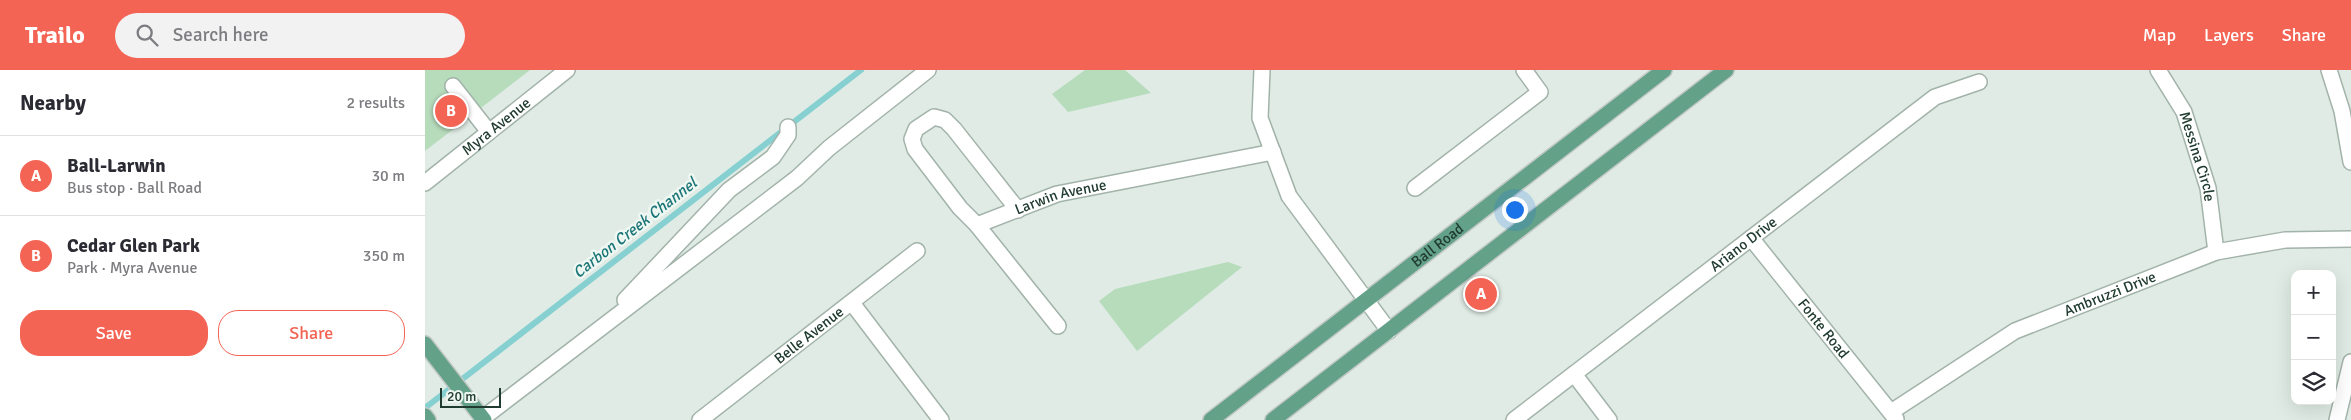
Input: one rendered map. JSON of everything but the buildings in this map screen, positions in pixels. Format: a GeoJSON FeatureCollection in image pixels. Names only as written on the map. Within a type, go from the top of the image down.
{"type":"FeatureCollection","features":[{"type":"Feature","properties":{"kind":"main road","name":"Ball Road"},"geometry":{"type":"LineString","coordinates":[[1211,420],[1664,70]]}},
{"type":"Feature","properties":{"kind":"main road"},"geometry":{"type":"LineString","coordinates":[[1273,420],[1726,70]]}},
{"type":"Feature","properties":{"kind":"main road"},"geometry":{"type":"LineString","coordinates":[[425,344],[483,419]]}},
{"type":"Feature","properties":{"kind":"main road"},"geometry":{"type":"LineString","coordinates":[[425,416],[428,420]]}},
{"type":"Feature","properties":{"kind":"street","name":"Myra Avenue"},"geometry":{"type":"LineString","coordinates":[[425,183],[567,70]]}},
{"type":"Feature","properties":{"kind":"street"},"geometry":{"type":"LineString","coordinates":[[483,419],[797,178],[829,148],[928,70]]}},
{"type":"Feature","properties":{"kind":"street"},"geometry":{"type":"LineString","coordinates":[[1262,70],[1260,118],[1289,196],[1389,331]]}},
{"type":"Feature","properties":{"kind":"street"},"geometry":{"type":"LineString","coordinates":[[1415,188],[1540,92],[1524,70]]}},
{"type":"Feature","properties":{"kind":"street","name":"Messina Circle"},"geometry":{"type":"LineString","coordinates":[[2158,70],[2184,112],[2208,188],[2216,252]]}},
{"type":"Feature","properties":{"kind":"street"},"geometry":{"type":"LineString","coordinates":[[2329,70],[2342,111],[2351,162]]}},
{"type":"Feature","properties":{"kind":"street","name":"Ariano Drive"},"geometry":{"type":"LineString","coordinates":[[1514,420],[1935,97],[1979,82]]}},
{"type":"Feature","properties":{"kind":"street"},"geometry":{"type":"LineString","coordinates":[[453,86],[489,132]]}},
{"type":"Feature","properties":{"kind":"street"},"geometry":{"type":"LineString","coordinates":[[1018,210],[945,120],[934,117],[916,129],[912,139],[913,144],[960,208],[977,225],[1057,326]]}},
{"type":"Feature","properties":{"kind":"street"},"geometry":{"type":"LineString","coordinates":[[591,335],[729,190],[773,157],[788,135],[788,127]]}},
{"type":"Feature","properties":{"kind":"street","name":"Larwin Avenue"},"geometry":{"type":"LineString","coordinates":[[977,225],[1057,194],[1273,152]]}},
{"type":"Feature","properties":{"kind":"street","name":"Fonte Road"},"geometry":{"type":"LineString","coordinates":[[1751,238],[1894,416]]}},
{"type":"Feature","properties":{"kind":"street","name":"Ambruzzi Drive"},"geometry":{"type":"LineString","coordinates":[[1894,416],[2015,331],[2216,252],[2285,240],[2351,238]]}},
{"type":"Feature","properties":{"kind":"street","name":"Belle Avenue"},"geometry":{"type":"LineString","coordinates":[[700,420],[917,251]]}},
{"type":"Feature","properties":{"kind":"street"},"geometry":{"type":"LineString","coordinates":[[851,303],[941,420]]}},
{"type":"Feature","properties":{"kind":"street"},"geometry":{"type":"LineString","coordinates":[[2337,420],[2351,362]]}},
{"type":"Feature","properties":{"kind":"street"},"geometry":{"type":"LineString","coordinates":[[1574,374],[1609,420]]}},
{"type":"Feature","properties":{"kind":"green space"},"geometry":{"type":"Polygon","coordinates":[[[425,70],[530,70],[425,151],[425,70]]]}},
{"type":"Feature","properties":{"kind":"green space"},"geometry":{"type":"Polygon","coordinates":[[[1085,70],[1125,70],[1151,93],[1068,112],[1052,94],[1085,70]]]}},
{"type":"Feature","properties":{"kind":"green space"},"geometry":{"type":"Polygon","coordinates":[[[1228,262],[1242,267],[1137,351],[1099,301],[1115,289],[1228,262]]]}},
{"type":"Feature","properties":{"kind":"waterway","name":"Carbon Creek Channel"},"geometry":{"type":"LineString","coordinates":[[425,408],[861,70]]}},
{"type":"Feature","properties":{"kind":"place","name":"Cedar Glen Park"},"geometry":{"type":"Point","coordinates":[451,111]}},
{"type":"Feature","properties":{"kind":"place","name":"Ball-Larwin"},"geometry":{"type":"Point","coordinates":[1481,294]}}]}
